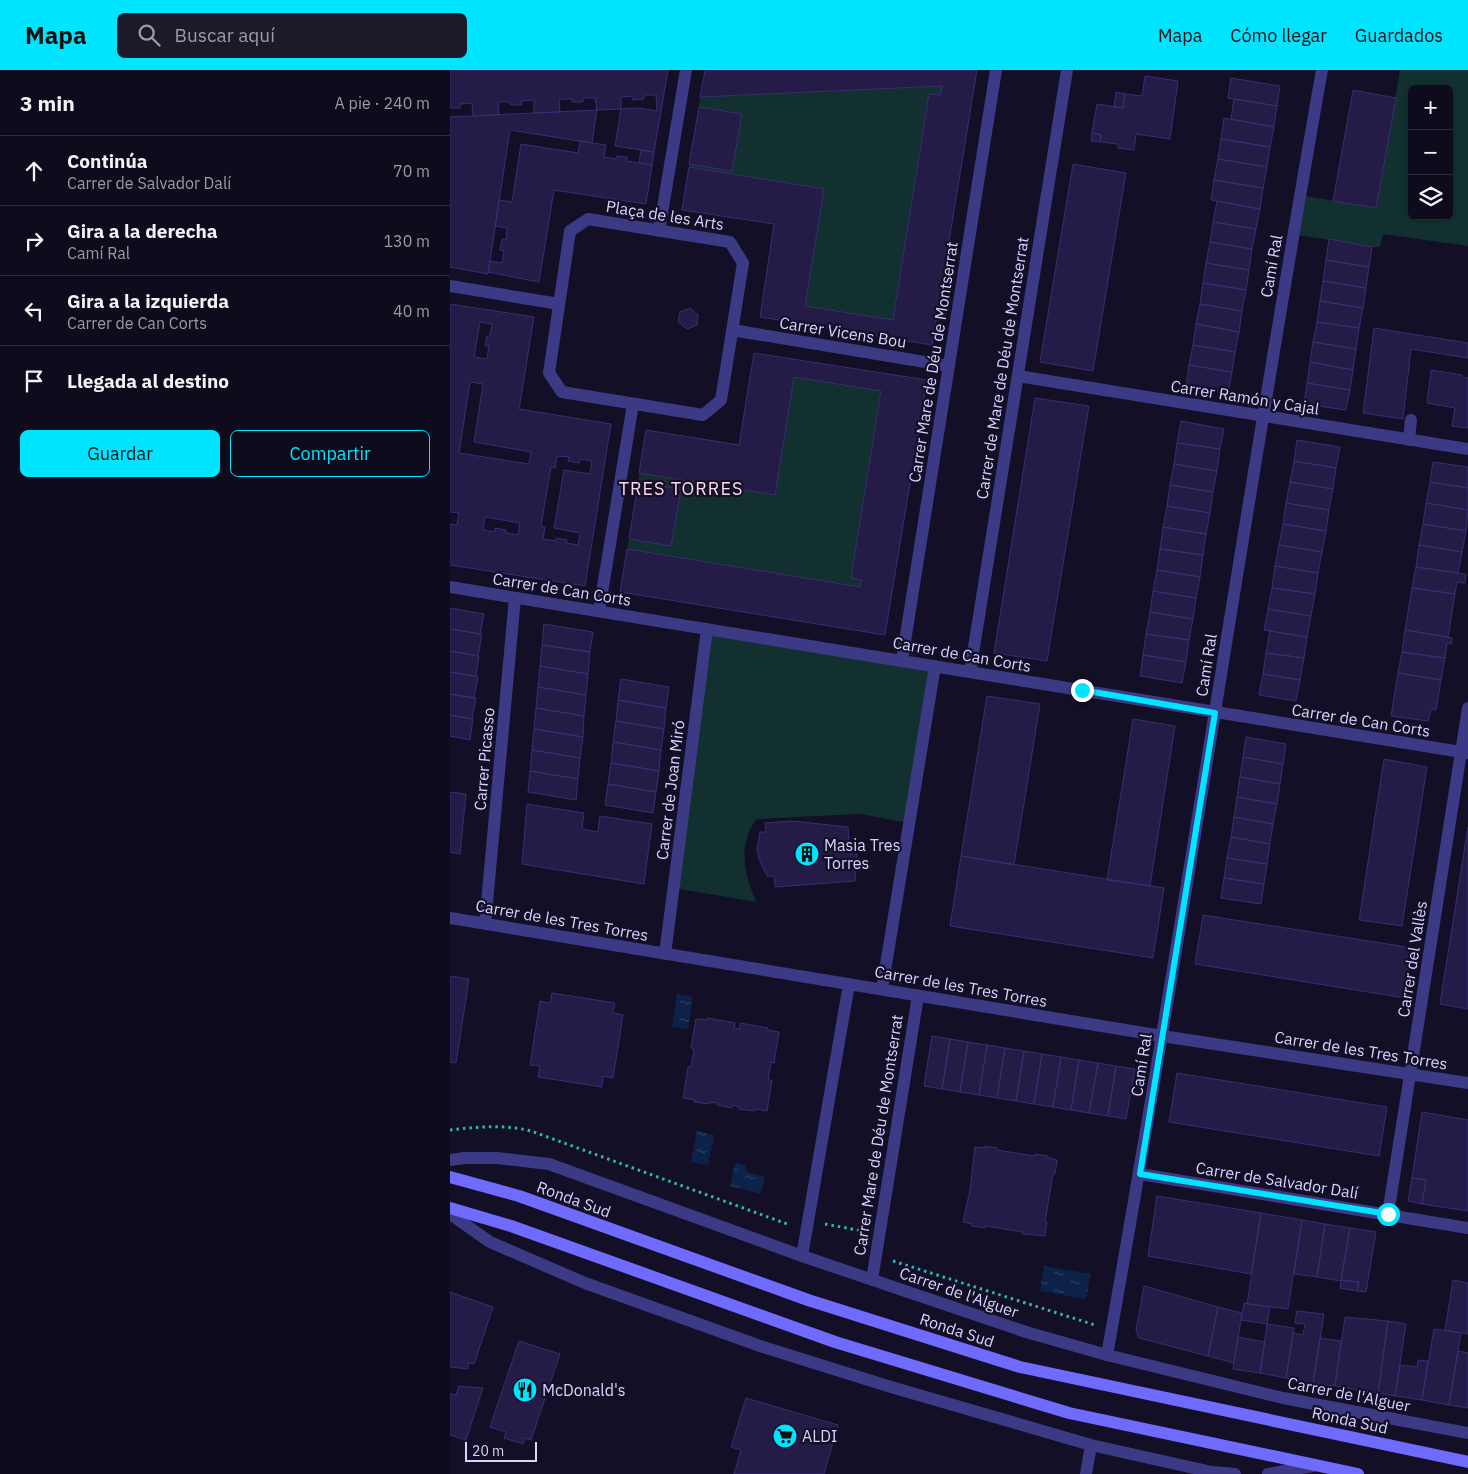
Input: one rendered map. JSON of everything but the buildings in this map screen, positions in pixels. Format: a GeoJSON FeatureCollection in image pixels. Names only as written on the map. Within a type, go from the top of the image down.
{"type":"FeatureCollection","features":[{"type":"Feature","properties":{"kind":"main road","name":"Ronda Sud"},"geometry":{"type":"LineString","coordinates":[[450,1177],[519,1196],[808,1300],[1020,1367],[1466,1463]]}},
{"type":"Feature","properties":{"kind":"main road"},"geometry":{"type":"LineString","coordinates":[[450,1208],[511,1226],[835,1342],[1069,1413],[1358,1474]]}},
{"type":"Feature","properties":{"kind":"street"},"geometry":{"type":"LineString","coordinates":[[659,231],[686,70]]}},
{"type":"Feature","properties":{"kind":"street","name":"Carrer Mare de Déu de Montserrat"},"geometry":{"type":"LineString","coordinates":[[902,660],[996,70]]}},
{"type":"Feature","properties":{"kind":"street","name":"Carrer de Mare de Déu de Montserrat"},"geometry":{"type":"LineString","coordinates":[[970,672],[1066,70]]}},
{"type":"Feature","properties":{"kind":"street","name":"Camí Ral"},"geometry":{"type":"LineString","coordinates":[[1107,1355],[1140,1174],[1262,416],[1322,70]]}},
{"type":"Feature","properties":{"kind":"street","name":"Plaça de les Arts"},"geometry":{"type":"LineString","coordinates":[[588,219],[659,231],[730,242],[743,263],[721,400],[704,415],[562,392],[549,373],[570,232],[588,219]]}},
{"type":"Feature","properties":{"kind":"street"},"geometry":{"type":"LineString","coordinates":[[450,286],[559,304]]}},
{"type":"Feature","properties":{"kind":"street","name":"Carrer Vicens Bou"},"geometry":{"type":"LineString","coordinates":[[732,330],[949,366]]}},
{"type":"Feature","properties":{"kind":"street","name":"Carrer Ramón y Cajal"},"geometry":{"type":"LineString","coordinates":[[1018,376],[1468,449]]}},
{"type":"Feature","properties":{"kind":"street"},"geometry":{"type":"LineString","coordinates":[[599,611],[633,404]]}},
{"type":"Feature","properties":{"kind":"street"},"geometry":{"type":"LineString","coordinates":[[1408,440],[1411,420]]}},
{"type":"Feature","properties":{"kind":"street","name":"Carrer de Can Corts"},"geometry":{"type":"LineString","coordinates":[[450,587],[1464,752]]}},
{"type":"Feature","properties":{"kind":"street","name":"Carrer Picasso"},"geometry":{"type":"LineString","coordinates":[[485,924],[515,598]]}},
{"type":"Feature","properties":{"kind":"street","name":"Carrer de Joan Miró"},"geometry":{"type":"LineString","coordinates":[[665,954],[707,629]]}},
{"type":"Feature","properties":{"kind":"street"},"geometry":{"type":"LineString","coordinates":[[882,989],[935,666]]}},
{"type":"Feature","properties":{"kind":"street","name":"Carrer del Vallès"},"geometry":{"type":"LineString","coordinates":[[1388,1214],[1464,752],[1468,708]]}},
{"type":"Feature","properties":{"kind":"street","name":"Carrer de les Tres Torres"},"geometry":{"type":"LineString","coordinates":[[450,918],[1162,1036],[1468,1083]]}},
{"type":"Feature","properties":{"kind":"street"},"geometry":{"type":"LineString","coordinates":[[802,1256],[849,984]]}},
{"type":"Feature","properties":{"kind":"street","name":"Carrer Mare de Déu de Montserrat"},"geometry":{"type":"LineString","coordinates":[[872,1280],[918,996]]}},
{"type":"Feature","properties":{"kind":"street","name":"Carrer de l'Alguer"},"geometry":{"type":"LineString","coordinates":[[450,1160],[497,1158],[549,1164],[802,1256],[1026,1332],[1107,1355],[1283,1398],[1468,1433]]}},
{"type":"Feature","properties":{"kind":"street","name":"Carrer de Salvador Dalí"},"geometry":{"type":"LineString","coordinates":[[1140,1174],[1468,1228]]}},
{"type":"Feature","properties":{"kind":"street"},"geometry":{"type":"LineString","coordinates":[[450,1214],[490,1242],[585,1283],[763,1347],[864,1379],[1091,1445],[1212,1472],[1235,1474]]}},
{"type":"Feature","properties":{"kind":"street"},"geometry":{"type":"LineString","coordinates":[[1086,1474],[1091,1445]]}},
{"type":"Feature","properties":{"kind":"street"},"geometry":{"type":"LineString","coordinates":[[1268,1474],[1313,1466]]}},
{"type":"Feature","properties":{"kind":"path"},"geometry":{"type":"LineString","coordinates":[[450,1130],[501,1126],[532,1131],[791,1225],[793,1209],[823,1214],[822,1224],[879,1234]]}},
{"type":"Feature","properties":{"kind":"path"},"geometry":{"type":"LineString","coordinates":[[888,1260],[1081,1321]]}},
{"type":"Feature","properties":{"kind":"green space"},"geometry":{"type":"Polygon","coordinates":[[[1400,70],[1468,70],[1468,246],[1383,234],[1380,247],[1372,247],[1293,234],[1300,195],[1376,208],[1400,70]]]}},
{"type":"Feature","properties":{"kind":"green space"},"geometry":{"type":"Polygon","coordinates":[[[942,86],[940,95],[929,94],[893,320],[805,306],[824,189],[689,167],[689,164],[742,114],[699,107],[700,97],[942,86]]]}},
{"type":"Feature","properties":{"kind":"green space"},"geometry":{"type":"Polygon","coordinates":[[[794,377],[881,391],[851,578],[862,580],[860,587],[627,549],[629,539],[671,546],[681,490],[638,483],[639,473],[775,495],[794,377]]]}},
{"type":"Feature","properties":{"kind":"green space"},"geometry":{"type":"Polygon","coordinates":[[[707,629],[935,666],[909,823],[860,814],[757,819],[747,838],[745,860],[749,882],[757,902],[674,888],[707,629]]]}},
{"type":"Feature","properties":{"kind":"water"},"geometry":{"type":"Polygon","coordinates":[[[677,994],[693,997],[688,1029],[672,1027],[677,994]]]}},
{"type":"Feature","properties":{"kind":"water"},"geometry":{"type":"Polygon","coordinates":[[[697,1131],[714,1135],[708,1165],[691,1162],[697,1131]]]}},
{"type":"Feature","properties":{"kind":"water"},"geometry":{"type":"Polygon","coordinates":[[[735,1163],[745,1165],[747,1172],[765,1177],[760,1194],[730,1186],[735,1163]]]}},
{"type":"Feature","properties":{"kind":"water"},"geometry":{"type":"Polygon","coordinates":[[[1044,1266],[1091,1274],[1086,1299],[1040,1291],[1044,1266]]]}},
{"type":"Feature","properties":{"kind":"place","name":"Masia Tres Torres"},"geometry":{"type":"Point","coordinates":[807,854]}},
{"type":"Feature","properties":{"kind":"place","name":"McDonald's"},"geometry":{"type":"Point","coordinates":[525,1390]}},
{"type":"Feature","properties":{"kind":"place","name":"ALDI"},"geometry":{"type":"Point","coordinates":[785,1436]}},
{"type":"Feature","properties":{"kind":"district","name":"TRES TORRES"},"geometry":{"type":"Point","coordinates":[681,489]}},
{"type":"Feature","properties":{"kind":"route"},"geometry":{"type":"LineString","coordinates":[[1082,690],[1215,713],[1140,1174],[1388,1214]]}}]}
